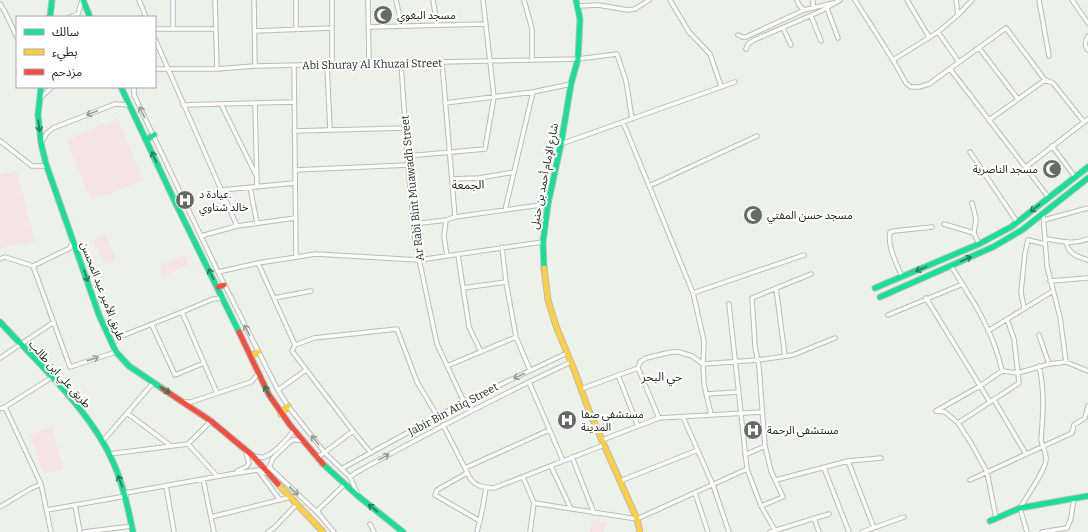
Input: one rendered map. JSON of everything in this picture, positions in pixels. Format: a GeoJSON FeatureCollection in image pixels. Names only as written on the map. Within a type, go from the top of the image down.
{"type":"FeatureCollection","features":[{"type":"Feature","properties":{"kind":"main road"},"geometry":{"type":"LineString","coordinates":[[51,16],[52,0]]}},
{"type":"Feature","properties":{"kind":"main road"},"geometry":{"type":"LineString","coordinates":[[82,0],[90,16]]}},
{"type":"Feature","properties":{"kind":"main road","name":"شارع الإمام أحمد بن حنبل"},"geometry":{"type":"LineString","coordinates":[[577,3],[581,29],[578,59],[570,84],[561,144],[548,204],[542,242],[544,271],[548,300],[556,326],[603,442],[637,519],[640,532]]}},
{"type":"Feature","properties":{"kind":"main road","name":"طريق الأمير عبد المحسن"},"geometry":{"type":"LineString","coordinates":[[41,88],[38,115],[41,143],[47,166],[99,315],[116,352],[129,366],[211,421],[244,448],[269,471],[297,504],[324,532]]}},
{"type":"Feature","properties":{"kind":"main road"},"geometry":{"type":"LineString","coordinates":[[123,89],[129,105],[269,395],[294,430],[317,458],[358,496],[403,532]]}},
{"type":"Feature","properties":{"kind":"main road"},"geometry":{"type":"LineString","coordinates":[[146,140],[154,135]]}},
{"type":"Feature","properties":{"kind":"main road"},"geometry":{"type":"LineString","coordinates":[[875,288],[979,244],[1011,227],[1088,167]]}},
{"type":"Feature","properties":{"kind":"main road"},"geometry":{"type":"LineString","coordinates":[[880,297],[993,247],[1022,230],[1088,178]]}},
{"type":"Feature","properties":{"kind":"main road"},"geometry":{"type":"LineString","coordinates":[[218,287],[224,285]]}},
{"type":"Feature","properties":{"kind":"main road","name":"طريق علي ابن طالب"},"geometry":{"type":"LineString","coordinates":[[1,323],[75,403],[102,442],[109,454],[126,495],[133,532]]}},
{"type":"Feature","properties":{"kind":"main road"},"geometry":{"type":"LineString","coordinates":[[250,356],[258,352]]}},
{"type":"Feature","properties":{"kind":"main road"},"geometry":{"type":"LineString","coordinates":[[282,414],[288,406]]}},
{"type":"Feature","properties":{"kind":"main road"},"geometry":{"type":"LineString","coordinates":[[990,521],[1020,508],[1088,496]]}},
{"type":"Feature","properties":{"kind":"street"},"geometry":{"type":"LineString","coordinates":[[73,16],[78,14],[82,0]]}},
{"type":"Feature","properties":{"kind":"street"},"geometry":{"type":"LineString","coordinates":[[139,0],[146,16]]}},
{"type":"Feature","properties":{"kind":"street"},"geometry":{"type":"LineString","coordinates":[[172,0],[173,29]]}},
{"type":"Feature","properties":{"kind":"street"},"geometry":{"type":"LineString","coordinates":[[215,0],[217,69]]}},
{"type":"Feature","properties":{"kind":"street"},"geometry":{"type":"LineString","coordinates":[[254,0],[255,66]]}},
{"type":"Feature","properties":{"kind":"street"},"geometry":{"type":"LineString","coordinates":[[296,0],[296,29]]}},
{"type":"Feature","properties":{"kind":"street"},"geometry":{"type":"LineString","coordinates":[[330,130],[332,0]]}},
{"type":"Feature","properties":{"kind":"street"},"geometry":{"type":"LineString","coordinates":[[368,0],[369,64]]}},
{"type":"Feature","properties":{"kind":"street"},"geometry":{"type":"LineString","coordinates":[[396,0],[402,26]]}},
{"type":"Feature","properties":{"kind":"street"},"geometry":{"type":"LineString","coordinates":[[433,0],[437,25]]}},
{"type":"Feature","properties":{"kind":"street"},"geometry":{"type":"LineString","coordinates":[[407,156],[485,149],[494,97],[483,0]]}},
{"type":"Feature","properties":{"kind":"street"},"geometry":{"type":"LineString","coordinates":[[524,0],[532,29],[532,60]]}},
{"type":"Feature","properties":{"kind":"street"},"geometry":{"type":"LineString","coordinates":[[598,5],[599,0]]}},
{"type":"Feature","properties":{"kind":"street"},"geometry":{"type":"LineString","coordinates":[[577,3],[628,10],[635,8],[649,0]]}},
{"type":"Feature","properties":{"kind":"street"},"geometry":{"type":"LineString","coordinates":[[670,0],[689,32],[710,54],[721,86]]}},
{"type":"Feature","properties":{"kind":"street"},"geometry":{"type":"LineString","coordinates":[[797,0],[799,5],[804,10]]}},
{"type":"Feature","properties":{"kind":"street"},"geometry":{"type":"LineString","coordinates":[[813,0],[813,7]]}},
{"type":"Feature","properties":{"kind":"street"},"geometry":{"type":"LineString","coordinates":[[856,0],[906,83],[911,87],[919,87],[929,84],[1006,28],[1045,80],[1053,83],[1086,120],[1026,167]]}},
{"type":"Feature","properties":{"kind":"street"},"geometry":{"type":"LineString","coordinates":[[907,0],[929,38]]}},
{"type":"Feature","properties":{"kind":"street"},"geometry":{"type":"LineString","coordinates":[[956,0],[958,15]]}},
{"type":"Feature","properties":{"kind":"street"},"geometry":{"type":"LineString","coordinates":[[893,60],[938,32],[958,15],[972,0]]}},
{"type":"Feature","properties":{"kind":"street"},"geometry":{"type":"LineString","coordinates":[[1039,0],[1049,56]]}},
{"type":"Feature","properties":{"kind":"street"},"geometry":{"type":"LineString","coordinates":[[1072,0],[1088,23]]}},
{"type":"Feature","properties":{"kind":"street"},"geometry":{"type":"LineString","coordinates":[[738,35],[746,37],[804,10],[838,1]]}},
{"type":"Feature","properties":{"kind":"street"},"geometry":{"type":"LineString","coordinates":[[746,49],[748,44],[754,40],[811,16],[838,1]]}},
{"type":"Feature","properties":{"kind":"street"},"geometry":{"type":"LineString","coordinates":[[0,4],[16,35]]}},
{"type":"Feature","properties":{"kind":"street"},"geometry":{"type":"LineString","coordinates":[[827,8],[838,38]]}},
{"type":"Feature","properties":{"kind":"street"},"geometry":{"type":"LineString","coordinates":[[811,16],[821,41]]}},
{"type":"Feature","properties":{"kind":"street"},"geometry":{"type":"LineString","coordinates":[[369,27],[486,24]]}},
{"type":"Feature","properties":{"kind":"street"},"geometry":{"type":"LineString","coordinates":[[255,31],[332,28]]}},
{"type":"Feature","properties":{"kind":"street"},"geometry":{"type":"LineString","coordinates":[[783,28],[791,45]]}},
{"type":"Feature","properties":{"kind":"street"},"geometry":{"type":"LineString","coordinates":[[156,29],[216,29]]}},
{"type":"Feature","properties":{"kind":"street"},"geometry":{"type":"LineString","coordinates":[[938,32],[959,62]]}},
{"type":"Feature","properties":{"kind":"street"},"geometry":{"type":"LineString","coordinates":[[1088,36],[1086,47],[1088,50]]}},
{"type":"Feature","properties":{"kind":"street"},"geometry":{"type":"LineString","coordinates":[[156,42],[237,226]]}},
{"type":"Feature","properties":{"kind":"street"},"geometry":{"type":"LineString","coordinates":[[979,48],[1018,99]]}},
{"type":"Feature","properties":{"kind":"street","name":"Abi Shuray Al Khuzai Street"},"geometry":{"type":"LineString","coordinates":[[156,69],[217,69],[255,66],[578,59],[617,54],[626,81],[632,118]]}},
{"type":"Feature","properties":{"kind":"street"},"geometry":{"type":"LineString","coordinates":[[442,62],[455,217]]}},
{"type":"Feature","properties":{"kind":"street","name":"Ar Rabi Bint Muawadh Street"},"geometry":{"type":"LineString","coordinates":[[401,63],[407,156],[415,240],[437,344],[464,402]]}},
{"type":"Feature","properties":{"kind":"street"},"geometry":{"type":"LineString","coordinates":[[294,66],[296,257]]}},
{"type":"Feature","properties":{"kind":"street"},"geometry":{"type":"LineString","coordinates":[[950,69],[1049,198]]}},
{"type":"Feature","properties":{"kind":"street"},"geometry":{"type":"LineString","coordinates":[[989,120],[1045,80]]}},
{"type":"Feature","properties":{"kind":"street"},"geometry":{"type":"LineString","coordinates":[[561,144],[735,82]]}},
{"type":"Feature","properties":{"kind":"street"},"geometry":{"type":"LineString","coordinates":[[445,103],[533,92],[570,84]]}},
{"type":"Feature","properties":{"kind":"street"},"geometry":{"type":"LineString","coordinates":[[40,98],[51,88]]}},
{"type":"Feature","properties":{"kind":"street"},"geometry":{"type":"LineString","coordinates":[[134,88],[134,95],[224,285],[278,390],[288,406],[325,452],[350,477],[358,496]]}},
{"type":"Feature","properties":{"kind":"street"},"geometry":{"type":"LineString","coordinates":[[505,210],[533,92]]}},
{"type":"Feature","properties":{"kind":"street"},"geometry":{"type":"LineString","coordinates":[[183,105],[294,102]]}},
{"type":"Feature","properties":{"kind":"street"},"geometry":{"type":"LineString","coordinates":[[255,103],[257,187]]}},
{"type":"Feature","properties":{"kind":"street"},"geometry":{"type":"LineString","coordinates":[[41,143],[47,133],[53,128],[115,104],[129,105]]}},
{"type":"Feature","properties":{"kind":"street"},"geometry":{"type":"LineString","coordinates":[[221,104],[256,176]]}},
{"type":"Feature","properties":{"kind":"street"},"geometry":{"type":"LineString","coordinates":[[623,122],[693,293],[704,341],[703,364],[706,394],[711,415]]}},
{"type":"Feature","properties":{"kind":"street"},"geometry":{"type":"LineString","coordinates":[[294,131],[405,128]]}},
{"type":"Feature","properties":{"kind":"street"},"geometry":{"type":"LineString","coordinates":[[649,186],[757,136]]}},
{"type":"Feature","properties":{"kind":"street"},"geometry":{"type":"LineString","coordinates":[[0,141],[32,166],[47,166]]}},
{"type":"Feature","properties":{"kind":"street"},"geometry":{"type":"LineString","coordinates":[[1052,146],[1075,177]]}},
{"type":"Feature","properties":{"kind":"street"},"geometry":{"type":"LineString","coordinates":[[970,152],[1017,222]]}},
{"type":"Feature","properties":{"kind":"street"},"geometry":{"type":"LineString","coordinates":[[295,170],[408,165]]}},
{"type":"Feature","properties":{"kind":"street"},"geometry":{"type":"LineString","coordinates":[[452,179],[479,178],[514,172]]}},
{"type":"Feature","properties":{"kind":"street"},"geometry":{"type":"LineString","coordinates":[[221,190],[295,183]]}},
{"type":"Feature","properties":{"kind":"street"},"geometry":{"type":"LineString","coordinates":[[250,188],[257,223]]}},
{"type":"Feature","properties":{"kind":"street"},"geometry":{"type":"LineString","coordinates":[[972,203],[976,219],[974,233],[979,244]]}},
{"type":"Feature","properties":{"kind":"street"},"geometry":{"type":"LineString","coordinates":[[414,224],[548,204]]}},
{"type":"Feature","properties":{"kind":"street"},"geometry":{"type":"LineString","coordinates":[[1044,220],[1088,208]]}},
{"type":"Feature","properties":{"kind":"street"},"geometry":{"type":"LineString","coordinates":[[1044,214],[1047,266],[1052,291],[1060,317],[1066,362]]}},
{"type":"Feature","properties":{"kind":"street"},"geometry":{"type":"LineString","coordinates":[[201,236],[237,226],[296,218]]}},
{"type":"Feature","properties":{"kind":"street"},"geometry":{"type":"LineString","coordinates":[[446,220],[444,236],[447,256]]}},
{"type":"Feature","properties":{"kind":"street"},"geometry":{"type":"LineString","coordinates":[[944,224],[974,233]]}},
{"type":"Feature","properties":{"kind":"street"},"geometry":{"type":"LineString","coordinates":[[902,277],[891,250],[889,241],[890,232],[894,230],[932,227]]}},
{"type":"Feature","properties":{"kind":"street"},"geometry":{"type":"LineString","coordinates":[[1045,239],[1066,243],[1088,239]]}},
{"type":"Feature","properties":{"kind":"street"},"geometry":{"type":"LineString","coordinates":[[0,259],[5,257],[33,266],[70,248],[73,240]]}},
{"type":"Feature","properties":{"kind":"street"},"geometry":{"type":"LineString","coordinates":[[1024,308],[1020,292],[1028,240],[1045,244]]}},
{"type":"Feature","properties":{"kind":"street"},"geometry":{"type":"LineString","coordinates":[[218,272],[258,263],[316,254],[419,260],[542,242]]}},
{"type":"Feature","properties":{"kind":"street"},"geometry":{"type":"LineString","coordinates":[[1066,243],[1067,249],[1073,254],[1088,260]]}},
{"type":"Feature","properties":{"kind":"street"},"geometry":{"type":"LineString","coordinates":[[502,247],[506,282],[516,337],[530,370]]}},
{"type":"Feature","properties":{"kind":"street"},"geometry":{"type":"LineString","coordinates":[[458,255],[469,327],[481,352]]}},
{"type":"Feature","properties":{"kind":"street"},"geometry":{"type":"LineString","coordinates":[[693,293],[804,255]]}},
{"type":"Feature","properties":{"kind":"street"},"geometry":{"type":"LineString","coordinates":[[258,263],[295,345]]}},
{"type":"Feature","properties":{"kind":"street"},"geometry":{"type":"LineString","coordinates":[[33,266],[70,367],[116,352]]}},
{"type":"Feature","properties":{"kind":"street"},"geometry":{"type":"LineString","coordinates":[[951,266],[977,307],[998,352],[1002,371]]}},
{"type":"Feature","properties":{"kind":"street"},"geometry":{"type":"LineString","coordinates":[[761,506],[783,497],[771,471],[765,446],[758,360],[755,346],[752,298],[811,274]]}},
{"type":"Feature","properties":{"kind":"street"},"geometry":{"type":"LineString","coordinates":[[1050,281],[1088,278]]}},
{"type":"Feature","properties":{"kind":"street"},"geometry":{"type":"LineString","coordinates":[[463,288],[506,282]]}},
{"type":"Feature","properties":{"kind":"street"},"geometry":{"type":"LineString","coordinates":[[888,315],[963,284]]}},
{"type":"Feature","properties":{"kind":"street"},"geometry":{"type":"LineString","coordinates":[[776,288],[785,356]]}},
{"type":"Feature","properties":{"kind":"street"},"geometry":{"type":"LineString","coordinates":[[274,298],[311,291]]}},
{"type":"Feature","properties":{"kind":"street"},"geometry":{"type":"LineString","coordinates":[[988,331],[1052,291]]}},
{"type":"Feature","properties":{"kind":"street"},"geometry":{"type":"LineString","coordinates":[[122,336],[213,299],[223,298]]}},
{"type":"Feature","properties":{"kind":"street"},"geometry":{"type":"LineString","coordinates":[[926,298],[980,386],[992,401],[1026,454]]}},
{"type":"Feature","properties":{"kind":"street"},"geometry":{"type":"LineString","coordinates":[[729,304],[747,469],[761,506],[775,531]]}},
{"type":"Feature","properties":{"kind":"street"},"geometry":{"type":"LineString","coordinates":[[182,312],[217,393]]}},
{"type":"Feature","properties":{"kind":"street"},"geometry":{"type":"LineString","coordinates":[[0,317],[1,323]]}},
{"type":"Feature","properties":{"kind":"street"},"geometry":{"type":"LineString","coordinates":[[958,423],[1019,383],[1014,339],[1007,319]]}},
{"type":"Feature","properties":{"kind":"street"},"geometry":{"type":"LineString","coordinates":[[0,358],[54,322]]}},
{"type":"Feature","properties":{"kind":"street"},"geometry":{"type":"LineString","coordinates":[[152,325],[175,375],[204,363]]}},
{"type":"Feature","properties":{"kind":"street"},"geometry":{"type":"LineString","coordinates":[[371,453],[292,351],[295,345],[314,338],[397,329],[417,382],[438,417]]}},
{"type":"Feature","properties":{"kind":"street"},"geometry":{"type":"LineString","coordinates":[[1039,335],[1049,364]]}},
{"type":"Feature","properties":{"kind":"street"},"geometry":{"type":"LineString","coordinates":[[447,366],[516,337]]}},
{"type":"Feature","properties":{"kind":"street"},"geometry":{"type":"LineString","coordinates":[[659,418],[638,368],[640,362],[646,358],[671,352],[679,352],[692,356],[703,364],[758,360],[793,355],[835,338]]}},
{"type":"Feature","properties":{"kind":"street","name":"Jabir Bin Atiq Street"},"geometry":{"type":"LineString","coordinates":[[341,469],[464,402],[567,353]]}},
{"type":"Feature","properties":{"kind":"street","name":"Jabir Bin Atiq Street"},"geometry":{"type":"LineString","coordinates":[[350,477],[443,425],[571,362]]}},
{"type":"Feature","properties":{"kind":"street"},"geometry":{"type":"LineString","coordinates":[[996,518],[987,472],[971,443],[958,423],[945,412],[936,411],[980,386],[1002,371],[1018,373],[1039,366],[1066,362],[1088,371]]}},
{"type":"Feature","properties":{"kind":"street"},"geometry":{"type":"LineString","coordinates":[[1027,532],[1020,508],[1044,469],[1046,458],[1041,440],[1044,398],[1043,380],[1039,366]]}},
{"type":"Feature","properties":{"kind":"street"},"geometry":{"type":"LineString","coordinates":[[581,389],[638,368]]}},
{"type":"Feature","properties":{"kind":"street"},"geometry":{"type":"LineString","coordinates":[[278,390],[306,370]]}},
{"type":"Feature","properties":{"kind":"street"},"geometry":{"type":"LineString","coordinates":[[182,402],[191,402],[251,382],[258,374]]}},
{"type":"Feature","properties":{"kind":"street"},"geometry":{"type":"LineString","coordinates":[[618,375],[638,426]]}},
{"type":"Feature","properties":{"kind":"street"},"geometry":{"type":"LineString","coordinates":[[0,409],[51,378]]}},
{"type":"Feature","properties":{"kind":"street"},"geometry":{"type":"LineString","coordinates":[[507,381],[512,390]]}},
{"type":"Feature","properties":{"kind":"street"},"geometry":{"type":"LineString","coordinates":[[102,442],[153,382]]}},
{"type":"Feature","properties":{"kind":"street"},"geometry":{"type":"LineString","coordinates":[[529,382],[563,461]]}},
{"type":"Feature","properties":{"kind":"street"},"geometry":{"type":"LineString","coordinates":[[706,394],[739,392]]}},
{"type":"Feature","properties":{"kind":"street"},"geometry":{"type":"LineString","coordinates":[[970,480],[1072,433],[1074,425],[1085,418],[1088,406]]}},
{"type":"Feature","properties":{"kind":"street"},"geometry":{"type":"LineString","coordinates":[[5,407],[41,484],[51,532]]}},
{"type":"Feature","properties":{"kind":"street"},"geometry":{"type":"LineString","coordinates":[[443,425],[473,483],[481,487],[494,488],[572,458],[603,442],[659,418],[762,412]]}},
{"type":"Feature","properties":{"kind":"street"},"geometry":{"type":"LineString","coordinates":[[127,413],[171,446]]}},
{"type":"Feature","properties":{"kind":"street"},"geometry":{"type":"LineString","coordinates":[[683,417],[713,485],[729,532]]}},
{"type":"Feature","properties":{"kind":"street"},"geometry":{"type":"LineString","coordinates":[[109,454],[188,444],[211,421]]}},
{"type":"Feature","properties":{"kind":"street"},"geometry":{"type":"LineString","coordinates":[[253,456],[260,458],[266,457],[289,437],[294,430]]}},
{"type":"Feature","properties":{"kind":"street"},"geometry":{"type":"LineString","coordinates":[[465,468],[549,430]]}},
{"type":"Feature","properties":{"kind":"street"},"geometry":{"type":"LineString","coordinates":[[317,458],[353,431]]}},
{"type":"Feature","properties":{"kind":"street"},"geometry":{"type":"LineString","coordinates":[[402,436],[407,445]]}},
{"type":"Feature","properties":{"kind":"street"},"geometry":{"type":"LineString","coordinates":[[269,471],[273,458],[292,440],[302,440]]}},
{"type":"Feature","properties":{"kind":"street"},"geometry":{"type":"LineString","coordinates":[[188,444],[216,476]]}},
{"type":"Feature","properties":{"kind":"street"},"geometry":{"type":"LineString","coordinates":[[745,454],[765,446]]}},
{"type":"Feature","properties":{"kind":"street"},"geometry":{"type":"LineString","coordinates":[[231,474],[246,467],[249,463],[244,448]]}},
{"type":"Feature","properties":{"kind":"street"},"geometry":{"type":"LineString","coordinates":[[620,482],[698,450]]}},
{"type":"Feature","properties":{"kind":"street"},"geometry":{"type":"LineString","coordinates":[[572,458],[594,512]]}},
{"type":"Feature","properties":{"kind":"street"},"geometry":{"type":"LineString","coordinates":[[776,480],[848,461],[881,458]]}},
{"type":"Feature","properties":{"kind":"street"},"geometry":{"type":"LineString","coordinates":[[848,461],[874,528]]}},
{"type":"Feature","properties":{"kind":"street"},"geometry":{"type":"LineString","coordinates":[[551,466],[571,509]]}},
{"type":"Feature","properties":{"kind":"street"},"geometry":{"type":"LineString","coordinates":[[824,468],[849,532]]}},
{"type":"Feature","properties":{"kind":"street"},"geometry":{"type":"LineString","coordinates":[[534,503],[637,519],[747,469]]}},
{"type":"Feature","properties":{"kind":"street"},"geometry":{"type":"LineString","coordinates":[[47,510],[216,476],[258,470],[269,471],[319,514],[334,532]]}},
{"type":"Feature","properties":{"kind":"street"},"geometry":{"type":"LineString","coordinates":[[258,470],[280,500]]}},
{"type":"Feature","properties":{"kind":"street"},"geometry":{"type":"LineString","coordinates":[[467,473],[437,490],[435,495],[480,521]]}},
{"type":"Feature","properties":{"kind":"street"},"geometry":{"type":"LineString","coordinates":[[523,477],[534,503],[530,532]]}},
{"type":"Feature","properties":{"kind":"street"},"geometry":{"type":"LineString","coordinates":[[203,479],[214,532]]}},
{"type":"Feature","properties":{"kind":"street"},"geometry":{"type":"LineString","coordinates":[[0,507],[41,484]]}},
{"type":"Feature","properties":{"kind":"street"},"geometry":{"type":"LineString","coordinates":[[319,514],[320,507],[345,484]]}},
{"type":"Feature","properties":{"kind":"street"},"geometry":{"type":"LineString","coordinates":[[166,486],[174,532]]}},
{"type":"Feature","properties":{"kind":"street"},"geometry":{"type":"LineString","coordinates":[[477,532],[486,488]]}},
{"type":"Feature","properties":{"kind":"street"},"geometry":{"type":"LineString","coordinates":[[695,493],[708,532]]}},
{"type":"Feature","properties":{"kind":"street"},"geometry":{"type":"LineString","coordinates":[[211,517],[291,497]]}},
{"type":"Feature","properties":{"kind":"street"},"geometry":{"type":"LineString","coordinates":[[1042,532],[1066,528],[1071,518],[1074,498]]}},
{"type":"Feature","properties":{"kind":"street"},"geometry":{"type":"LineString","coordinates":[[268,532],[274,528],[297,504]]}},
{"type":"Feature","properties":{"kind":"street"},"geometry":{"type":"LineString","coordinates":[[75,505],[80,532]]}},
{"type":"Feature","properties":{"kind":"street"},"geometry":{"type":"LineString","coordinates":[[770,532],[829,514]]}},
{"type":"Feature","properties":{"kind":"street"},"geometry":{"type":"LineString","coordinates":[[862,532],[904,517]]}},
{"type":"Feature","properties":{"kind":"street"},"geometry":{"type":"LineString","coordinates":[[814,518],[819,532]]}},
{"type":"Feature","properties":{"kind":"street"},"geometry":{"type":"LineString","coordinates":[[370,524],[374,532]]}},
{"type":"Feature","properties":{"kind":"street"},"geometry":{"type":"LineString","coordinates":[[84,532],[132,526]]}},
{"type":"Feature","properties":{"kind":"shaded area"},"geometry":{"type":"Polygon","coordinates":[[[117,118],[144,181],[91,200],[66,140],[117,118]]]}},
{"type":"Feature","properties":{"kind":"shaded area"},"geometry":{"type":"Polygon","coordinates":[[[17,171],[35,242],[0,248],[0,175],[17,171]]]}},
{"type":"Feature","properties":{"kind":"shaded area"},"geometry":{"type":"Polygon","coordinates":[[[106,235],[116,259],[105,265],[93,241],[106,235]]]}},
{"type":"Feature","properties":{"kind":"shaded area"},"geometry":{"type":"Polygon","coordinates":[[[184,254],[188,265],[162,276],[159,266],[184,254]]]}},
{"type":"Feature","properties":{"kind":"shaded area"},"geometry":{"type":"Polygon","coordinates":[[[52,428],[64,469],[43,474],[30,434],[52,428]]]}},
{"type":"Feature","properties":{"kind":"shaded area"},"geometry":{"type":"Polygon","coordinates":[[[592,519],[607,522],[604,532],[590,532],[592,519]]]}},
{"type":"Feature","properties":{"kind":"traffic: fast"},"geometry":{"type":"LineString","coordinates":[[50,16],[52,0]]}},
{"type":"Feature","properties":{"kind":"traffic: fast"},"geometry":{"type":"LineString","coordinates":[[83,0],[90,16]]}},
{"type":"Feature","properties":{"kind":"traffic: fast"},"geometry":{"type":"LineString","coordinates":[[544,268],[543,242],[548,204],[561,144],[571,84],[578,59],[580,19],[576,0]]}},
{"type":"Feature","properties":{"kind":"traffic: fast"},"geometry":{"type":"LineString","coordinates":[[41,88],[38,115],[41,143],[46,164],[99,315],[116,352],[129,366],[163,389]]}},
{"type":"Feature","properties":{"kind":"traffic: fast"},"geometry":{"type":"LineString","coordinates":[[121,88],[176,204],[239,332]]}},
{"type":"Feature","properties":{"kind":"traffic: fast"},"geometry":{"type":"LineString","coordinates":[[146,140],[154,135]]}},
{"type":"Feature","properties":{"kind":"traffic: fast"},"geometry":{"type":"LineString","coordinates":[[875,288],[979,244],[1011,227],[1088,167]]}},
{"type":"Feature","properties":{"kind":"traffic: fast"},"geometry":{"type":"LineString","coordinates":[[880,297],[993,247],[1022,230],[1088,178]]}},
{"type":"Feature","properties":{"kind":"traffic: fast"},"geometry":{"type":"LineString","coordinates":[[0,322],[47,371],[78,406],[91,424],[103,443],[120,479],[133,532]]}},
{"type":"Feature","properties":{"kind":"traffic: fast"},"geometry":{"type":"LineString","coordinates":[[323,464],[358,496],[403,532]]}},
{"type":"Feature","properties":{"kind":"traffic: fast"},"geometry":{"type":"LineString","coordinates":[[990,521],[1020,508],[1088,496]]}},
{"type":"Feature","properties":{"kind":"traffic: slow"},"geometry":{"type":"LineString","coordinates":[[544,268],[548,300],[556,326],[589,411],[637,519],[640,532]]}},
{"type":"Feature","properties":{"kind":"traffic: slow"},"geometry":{"type":"LineString","coordinates":[[251,356],[258,352]]}},
{"type":"Feature","properties":{"kind":"traffic: slow"},"geometry":{"type":"LineString","coordinates":[[281,414],[288,406]]}},
{"type":"Feature","properties":{"kind":"traffic: slow"},"geometry":{"type":"LineString","coordinates":[[278,484],[323,532]]}},
{"type":"Feature","properties":{"kind":"traffic: jam"},"geometry":{"type":"LineString","coordinates":[[218,287],[224,285]]}},
{"type":"Feature","properties":{"kind":"traffic: jam"},"geometry":{"type":"LineString","coordinates":[[239,332],[269,395],[290,425],[323,464]]}},
{"type":"Feature","properties":{"kind":"traffic: jam"},"geometry":{"type":"LineString","coordinates":[[163,389],[211,421],[253,456],[278,484]]}},
{"type":"Feature","properties":{"kind":"place","name":"مسجد البغوي"},"geometry":{"type":"Point","coordinates":[383,15]}},
{"type":"Feature","properties":{"kind":"place","name":"مسجد الناصرية"},"geometry":{"type":"Point","coordinates":[1052,169]}},
{"type":"Feature","properties":{"kind":"place","name":"عيادة د. خالد شناوي"},"geometry":{"type":"Point","coordinates":[185,200]}},
{"type":"Feature","properties":{"kind":"place","name":"مسجد حسن المفتي"},"geometry":{"type":"Point","coordinates":[753,215]}},
{"type":"Feature","properties":{"kind":"place","name":"مستشفی صفا المدینة"},"geometry":{"type":"Point","coordinates":[567,420]}},
{"type":"Feature","properties":{"kind":"place","name":"مستشفى الرحمة"},"geometry":{"type":"Point","coordinates":[753,430]}},
{"type":"Feature","properties":{"kind":"district","name":"الجمعة"},"geometry":{"type":"Point","coordinates":[468,185]}},
{"type":"Feature","properties":{"kind":"district","name":"حي البحر"},"geometry":{"type":"Point","coordinates":[662,377]}}]}
